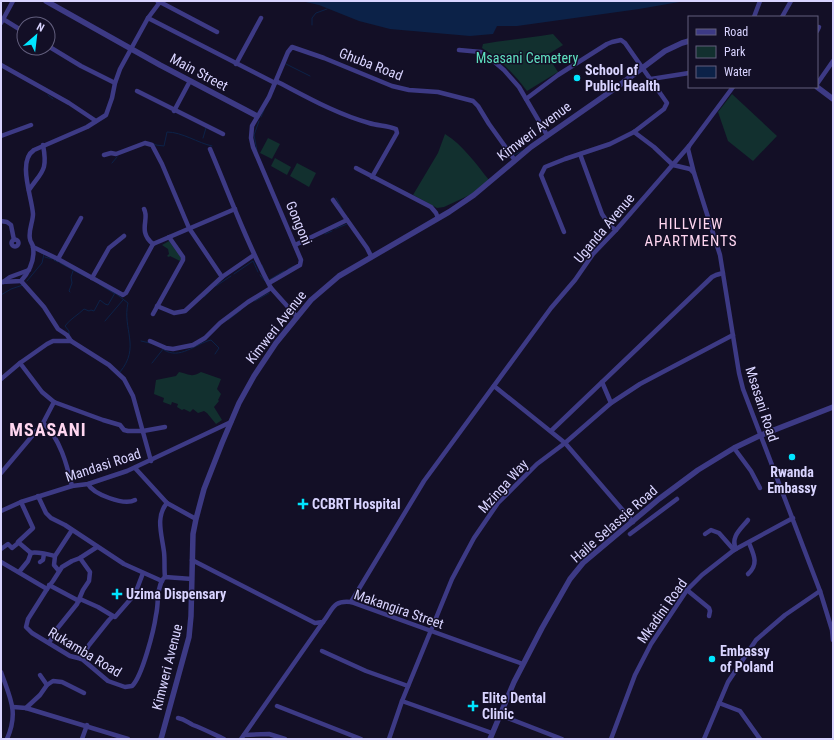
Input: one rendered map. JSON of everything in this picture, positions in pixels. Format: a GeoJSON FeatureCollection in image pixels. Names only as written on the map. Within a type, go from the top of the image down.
{"type":"FeatureCollection","features":[{"type":"Feature","properties":{"kind":"street"},"geometry":{"type":"LineString","coordinates":[[13,1],[2,21],[16,28]]}},
{"type":"Feature","properties":{"kind":"street"},"geometry":{"type":"LineString","coordinates":[[46,1],[131,48]]}},
{"type":"Feature","properties":{"kind":"street"},"geometry":{"type":"LineString","coordinates":[[2,282],[21,281],[27,275],[32,257],[33,247],[30,238],[33,215],[28,190],[26,160],[31,152],[53,140],[62,138],[96,122],[106,115],[115,83],[131,48],[159,1],[218,32]]}},
{"type":"Feature","properties":{"kind":"street"},"geometry":{"type":"LineString","coordinates":[[754,16],[760,1]]}},
{"type":"Feature","properties":{"kind":"street"},"geometry":{"type":"LineString","coordinates":[[783,16],[791,1]]}},
{"type":"Feature","properties":{"kind":"street"},"geometry":{"type":"LineString","coordinates":[[148,18],[236,64],[311,99],[370,124],[396,129],[397,133],[372,177]]}},
{"type":"Feature","properties":{"kind":"street"},"geometry":{"type":"LineString","coordinates":[[236,64],[261,18]]}},
{"type":"Feature","properties":{"kind":"street"},"geometry":{"type":"LineString","coordinates":[[526,99],[558,75],[612,42],[621,40],[625,43],[666,101],[666,105],[659,113],[634,132],[610,144],[565,159],[545,168],[541,173],[564,232]]}},
{"type":"Feature","properties":{"kind":"street","name":"Kimweri Avenue"},"geometry":{"type":"LineString","coordinates":[[161,739],[189,637],[194,534],[196,519],[204,489],[239,403],[254,376],[276,343],[311,300],[330,283],[351,268],[438,218],[474,195],[514,159],[547,135],[643,69],[665,51],[682,42],[688,41]]}},
{"type":"Feature","properties":{"kind":"street","name":"Ghuba Road"},"geometry":{"type":"LineString","coordinates":[[258,116],[290,48],[294,47],[392,86],[409,90],[438,92],[473,101],[514,159]]}},
{"type":"Feature","properties":{"kind":"street","name":"Main Street"},"geometry":{"type":"LineString","coordinates":[[131,48],[190,81],[258,116]]}},
{"type":"Feature","properties":{"kind":"street"},"geometry":{"type":"LineString","coordinates":[[459,50],[481,52],[491,58],[504,70],[519,87],[547,135]]}},
{"type":"Feature","properties":{"kind":"street"},"geometry":{"type":"LineString","coordinates":[[56,51],[115,83]]}},
{"type":"Feature","properties":{"kind":"street"},"geometry":{"type":"LineString","coordinates":[[818,84],[833,61]]}},
{"type":"Feature","properties":{"kind":"street"},"geometry":{"type":"LineString","coordinates":[[1,65],[68,103],[96,122]]}},
{"type":"Feature","properties":{"kind":"street"},"geometry":{"type":"LineString","coordinates":[[651,79],[688,73]]}},
{"type":"Feature","properties":{"kind":"street"},"geometry":{"type":"LineString","coordinates":[[174,111],[190,81]]}},
{"type":"Feature","properties":{"kind":"street"},"geometry":{"type":"LineString","coordinates":[[818,87],[833,99]]}},
{"type":"Feature","properties":{"kind":"street","name":"Uganda Avenue"},"geometry":{"type":"LineString","coordinates":[[351,602],[424,481],[551,308],[575,280],[593,254],[616,230],[689,146],[732,88]]}},
{"type":"Feature","properties":{"kind":"street"},"geometry":{"type":"LineString","coordinates":[[137,91],[174,111],[224,134]]}},
{"type":"Feature","properties":{"kind":"street","name":"Gongoni"},"geometry":{"type":"LineString","coordinates":[[258,116],[252,126],[251,138],[300,257],[301,263],[269,283]]}},
{"type":"Feature","properties":{"kind":"street"},"geometry":{"type":"LineString","coordinates":[[1,136],[31,125]]}},
{"type":"Feature","properties":{"kind":"street"},"geometry":{"type":"LineString","coordinates":[[634,132],[654,147],[673,165],[690,169],[694,173]]}},
{"type":"Feature","properties":{"kind":"street"},"geometry":{"type":"LineString","coordinates":[[104,155],[112,153],[116,154],[145,143],[152,145],[162,164],[189,228],[222,277]]}},
{"type":"Feature","properties":{"kind":"street"},"geometry":{"type":"LineString","coordinates":[[28,190],[43,173],[46,157],[44,145]]}},
{"type":"Feature","properties":{"kind":"street","name":"Msasani Road"},"geometry":{"type":"LineString","coordinates":[[689,146],[688,149],[694,173],[720,255],[740,381],[820,592],[832,630],[833,640]]}},
{"type":"Feature","properties":{"kind":"street"},"geometry":{"type":"LineString","coordinates":[[210,149],[254,255],[271,288],[297,317]]}},
{"type":"Feature","properties":{"kind":"street"},"geometry":{"type":"LineString","coordinates":[[580,154],[602,214],[606,222],[616,230]]}},
{"type":"Feature","properties":{"kind":"street"},"geometry":{"type":"LineString","coordinates":[[356,168],[431,207],[438,218]]}},
{"type":"Feature","properties":{"kind":"street"},"geometry":{"type":"LineString","coordinates":[[333,200],[371,256]]}},
{"type":"Feature","properties":{"kind":"street"},"geometry":{"type":"LineString","coordinates":[[144,209],[146,213],[144,227],[148,240],[153,244]]}},
{"type":"Feature","properties":{"kind":"street"},"geometry":{"type":"LineString","coordinates":[[33,247],[58,259],[121,295],[124,294],[153,244],[235,209]]}},
{"type":"Feature","properties":{"kind":"street"},"geometry":{"type":"LineString","coordinates":[[58,259],[81,218]]}},
{"type":"Feature","properties":{"kind":"street"},"geometry":{"type":"LineString","coordinates":[[1,220],[11,225],[14,240]]}},
{"type":"Feature","properties":{"kind":"street"},"geometry":{"type":"LineString","coordinates":[[295,245],[347,220]]}},
{"type":"Feature","properties":{"kind":"street"},"geometry":{"type":"LineString","coordinates":[[92,278],[110,248],[124,236]]}},
{"type":"Feature","properties":{"kind":"street"},"geometry":{"type":"LineString","coordinates":[[153,314],[183,260],[183,256],[169,237]]}},
{"type":"Feature","properties":{"kind":"street"},"geometry":{"type":"LineString","coordinates":[[32,257],[42,251]]}},
{"type":"Feature","properties":{"kind":"street"},"geometry":{"type":"LineString","coordinates":[[157,306],[174,313],[185,311],[222,277],[254,255]]}},
{"type":"Feature","properties":{"kind":"street"},"geometry":{"type":"LineString","coordinates":[[2,282],[10,277],[29,270]]}},
{"type":"Feature","properties":{"kind":"street"},"geometry":{"type":"LineString","coordinates":[[551,431],[716,274],[723,273]]}},
{"type":"Feature","properties":{"kind":"street"},"geometry":{"type":"LineString","coordinates":[[21,281],[44,307],[58,330],[67,335],[71,341],[109,365],[124,379],[133,396],[151,461]]}},
{"type":"Feature","properties":{"kind":"street"},"geometry":{"type":"LineString","coordinates":[[150,341],[166,348],[173,349],[193,345],[205,338],[220,323],[248,302],[271,288]]}},
{"type":"Feature","properties":{"kind":"street","name":"Mzinga Way"},"geometry":{"type":"LineString","coordinates":[[390,739],[402,701],[452,579],[474,538],[498,504],[537,464],[565,443],[611,403],[640,384],[733,336]]}},
{"type":"Feature","properties":{"kind":"street"},"geometry":{"type":"LineString","coordinates":[[1,378],[47,344],[54,341],[71,341]]}},
{"type":"Feature","properties":{"kind":"street"},"geometry":{"type":"LineString","coordinates":[[20,363],[42,392],[54,402],[120,425],[124,430],[128,431],[143,431],[165,427]]}},
{"type":"Feature","properties":{"kind":"street"},"geometry":{"type":"LineString","coordinates":[[602,382],[611,403]]}},
{"type":"Feature","properties":{"kind":"street"},"geometry":{"type":"LineString","coordinates":[[494,386],[565,443],[633,522]]}},
{"type":"Feature","properties":{"kind":"street"},"geometry":{"type":"LineString","coordinates":[[1,473],[43,423],[54,402]]}},
{"type":"Feature","properties":{"kind":"street","name":"Haile Selassie Road"},"geometry":{"type":"LineString","coordinates":[[491,736],[514,682],[548,616],[570,579],[583,563],[698,470],[734,448],[833,406]]}},
{"type":"Feature","properties":{"kind":"street","name":"Mandasi Road"},"geometry":{"type":"LineString","coordinates":[[1,511],[38,496],[72,486],[88,484],[135,468],[231,422]]}},
{"type":"Feature","properties":{"kind":"street"},"geometry":{"type":"LineString","coordinates":[[43,423],[59,447],[66,464],[72,486]]}},
{"type":"Feature","properties":{"kind":"street"},"geometry":{"type":"LineString","coordinates":[[734,448],[751,471],[760,488]]}},
{"type":"Feature","properties":{"kind":"street"},"geometry":{"type":"LineString","coordinates":[[135,468],[167,503],[196,519]]}},
{"type":"Feature","properties":{"kind":"street"},"geometry":{"type":"LineString","coordinates":[[88,484],[90,487],[109,498],[129,502],[135,500]]}},
{"type":"Feature","properties":{"kind":"street"},"geometry":{"type":"LineString","coordinates":[[38,496],[48,516],[124,564],[143,573],[163,579],[192,579]]}},
{"type":"Feature","properties":{"kind":"street"},"geometry":{"type":"LineString","coordinates":[[630,534],[677,499]]}},
{"type":"Feature","properties":{"kind":"street"},"geometry":{"type":"LineString","coordinates":[[21,502],[33,528],[18,542],[30,553],[33,552],[55,556]]}},
{"type":"Feature","properties":{"kind":"street"},"geometry":{"type":"LineString","coordinates":[[163,579],[164,554],[161,532],[161,517],[162,510],[167,503]]}},
{"type":"Feature","properties":{"kind":"street","name":"Mkadini Road"},"geometry":{"type":"LineString","coordinates":[[611,739],[635,676],[650,644],[687,590],[702,575],[735,549],[793,518]]}},
{"type":"Feature","properties":{"kind":"street"},"geometry":{"type":"LineString","coordinates":[[735,549],[735,537],[748,520]]}},
{"type":"Feature","properties":{"kind":"street"},"geometry":{"type":"LineString","coordinates":[[59,571],[54,565],[55,556],[72,530]]}},
{"type":"Feature","properties":{"kind":"street"},"geometry":{"type":"LineString","coordinates":[[705,534],[709,530],[719,533],[735,549]]}},
{"type":"Feature","properties":{"kind":"street"},"geometry":{"type":"LineString","coordinates":[[748,574],[753,569],[755,564],[749,542]]}},
{"type":"Feature","properties":{"kind":"street"},"geometry":{"type":"LineString","coordinates":[[1,549],[8,544],[12,548],[17,544]]}},
{"type":"Feature","properties":{"kind":"street","name":"Rukamba Road"},"geometry":{"type":"LineString","coordinates":[[97,547],[80,558],[63,566],[28,619],[26,627],[32,633],[74,658],[80,659],[108,681],[125,687],[132,686],[141,673],[156,616],[158,592],[163,579]]}},
{"type":"Feature","properties":{"kind":"street"},"geometry":{"type":"LineString","coordinates":[[19,572],[30,558],[30,553]]}},
{"type":"Feature","properties":{"kind":"street"},"geometry":{"type":"LineString","coordinates":[[40,562],[43,560],[44,554]]}},
{"type":"Feature","properties":{"kind":"street"},"geometry":{"type":"LineString","coordinates":[[49,643],[56,630],[80,600],[83,590],[89,580],[89,570],[80,558]]}},
{"type":"Feature","properties":{"kind":"street"},"geometry":{"type":"LineString","coordinates":[[192,560],[310,621],[315,623],[323,622]]}},
{"type":"Feature","properties":{"kind":"street"},"geometry":{"type":"LineString","coordinates":[[1,562],[48,587],[98,607],[113,616]]}},
{"type":"Feature","properties":{"kind":"street"},"geometry":{"type":"LineString","coordinates":[[80,659],[92,641],[113,616],[115,617],[134,595],[143,573]]}},
{"type":"Feature","properties":{"kind":"street"},"geometry":{"type":"LineString","coordinates":[[687,590],[709,608],[709,616]]}},
{"type":"Feature","properties":{"kind":"street"},"geometry":{"type":"LineString","coordinates":[[704,739],[728,682],[758,637],[785,615],[820,592]]}},
{"type":"Feature","properties":{"kind":"street","name":"Makangira Street"},"geometry":{"type":"LineString","coordinates":[[323,622],[333,607],[339,602],[351,602],[523,664]]}},
{"type":"Feature","properties":{"kind":"street"},"geometry":{"type":"LineString","coordinates":[[243,737],[323,622]]}},
{"type":"Feature","properties":{"kind":"street"},"geometry":{"type":"LineString","coordinates":[[322,651],[366,671],[408,686]]}},
{"type":"Feature","properties":{"kind":"street"},"geometry":{"type":"LineString","coordinates":[[1,672],[13,707],[14,718],[7,739]]}},
{"type":"Feature","properties":{"kind":"street"},"geometry":{"type":"LineString","coordinates":[[40,675],[47,685]]}},
{"type":"Feature","properties":{"kind":"street"},"geometry":{"type":"LineString","coordinates":[[26,708],[40,695],[47,685],[54,680],[62,682],[84,693]]}},
{"type":"Feature","properties":{"kind":"street"},"geometry":{"type":"LineString","coordinates":[[402,701],[491,736]]}},
{"type":"Feature","properties":{"kind":"street"},"geometry":{"type":"LineString","coordinates":[[719,703],[740,711],[760,739]]}},
{"type":"Feature","properties":{"kind":"street"},"geometry":{"type":"LineString","coordinates":[[277,706],[361,739]]}},
{"type":"Feature","properties":{"kind":"street"},"geometry":{"type":"LineString","coordinates":[[13,707],[26,708],[128,739]]}},
{"type":"Feature","properties":{"kind":"street"},"geometry":{"type":"LineString","coordinates":[[500,714],[562,739]]}},
{"type":"Feature","properties":{"kind":"street"},"geometry":{"type":"LineString","coordinates":[[178,718],[224,739]]}},
{"type":"Feature","properties":{"kind":"street"},"geometry":{"type":"LineString","coordinates":[[82,739],[87,726]]}},
{"type":"Feature","properties":{"kind":"street"},"geometry":{"type":"LineString","coordinates":[[243,737],[269,734],[285,739]]}},
{"type":"Feature","properties":{"kind":"green space","name":"Msasani Cemetery"},"geometry":{"type":"Polygon","coordinates":[[[553,34],[563,45],[547,55],[558,72],[527,91],[507,68],[482,48],[483,44],[553,34]]]}},
{"type":"Feature","properties":{"kind":"green space"},"geometry":{"type":"Polygon","coordinates":[[[732,94],[777,136],[753,161],[728,141],[718,112],[732,94]]]}},
{"type":"Feature","properties":{"kind":"green space"},"geometry":{"type":"Polygon","coordinates":[[[445,134],[452,138],[463,149],[489,180],[474,193],[444,207],[437,208],[413,195],[438,153],[445,134]]]}},
{"type":"Feature","properties":{"kind":"green space"},"geometry":{"type":"Polygon","coordinates":[[[268,138],[280,144],[272,159],[260,153],[268,138]]]}},
{"type":"Feature","properties":{"kind":"green space"},"geometry":{"type":"Polygon","coordinates":[[[275,158],[291,167],[287,175],[271,166],[275,158]]]}},
{"type":"Feature","properties":{"kind":"green space"},"geometry":{"type":"Polygon","coordinates":[[[297,163],[316,173],[309,187],[290,176],[297,163]]]}},
{"type":"Feature","properties":{"kind":"green space"},"geometry":{"type":"Polygon","coordinates":[[[169,241],[182,258],[180,261],[167,256],[169,254],[168,249],[162,245],[169,241]]]}},
{"type":"Feature","properties":{"kind":"green space"},"geometry":{"type":"Polygon","coordinates":[[[179,372],[192,375],[201,372],[221,379],[217,389],[221,394],[218,400],[219,401],[214,407],[222,420],[216,424],[204,411],[198,413],[193,409],[190,412],[184,409],[182,410],[177,407],[178,404],[172,402],[171,405],[163,402],[164,398],[154,394],[156,380],[176,376],[179,372]]]}},
{"type":"Feature","properties":{"kind":"water"},"geometry":{"type":"Polygon","coordinates":[[[301,1],[685,1],[517,26],[497,26],[493,34],[470,36],[390,29],[359,21],[319,5],[301,1]]]}},
{"type":"Feature","properties":{"kind":"waterway"},"geometry":{"type":"LineString","coordinates":[[312,25],[312,18],[316,13],[327,9]]}},
{"type":"Feature","properties":{"kind":"waterway"},"geometry":{"type":"LineString","coordinates":[[286,64],[310,76]]}},
{"type":"Feature","properties":{"kind":"waterway"},"geometry":{"type":"LineString","coordinates":[[48,95],[53,99]]}},
{"type":"Feature","properties":{"kind":"waterway"},"geometry":{"type":"LineString","coordinates":[[261,117],[264,110]]}},
{"type":"Feature","properties":{"kind":"waterway"},"geometry":{"type":"LineString","coordinates":[[257,151],[254,135],[259,121]]}},
{"type":"Feature","properties":{"kind":"waterway"},"geometry":{"type":"LineString","coordinates":[[203,138],[206,128]]}},
{"type":"Feature","properties":{"kind":"waterway"},"geometry":{"type":"LineString","coordinates":[[149,142],[164,146],[167,132],[173,132],[212,146]]}},
{"type":"Feature","properties":{"kind":"waterway"},"geometry":{"type":"LineString","coordinates":[[514,155],[522,151]]}},
{"type":"Feature","properties":{"kind":"waterway"},"geometry":{"type":"LineString","coordinates":[[112,163],[117,157]]}},
{"type":"Feature","properties":{"kind":"waterway"},"geometry":{"type":"LineString","coordinates":[[336,198],[343,211]]}},
{"type":"Feature","properties":{"kind":"waterway"},"geometry":{"type":"LineString","coordinates":[[335,229],[347,224]]}},
{"type":"Feature","properties":{"kind":"waterway"},"geometry":{"type":"LineString","coordinates":[[325,234],[332,231]]}},
{"type":"Feature","properties":{"kind":"waterway"},"geometry":{"type":"LineString","coordinates":[[27,281],[42,263],[44,254],[41,253]]}},
{"type":"Feature","properties":{"kind":"waterway"},"geometry":{"type":"LineString","coordinates":[[45,257],[52,259]]}},
{"type":"Feature","properties":{"kind":"waterway"},"geometry":{"type":"LineString","coordinates":[[234,274],[253,261],[258,272]]}},
{"type":"Feature","properties":{"kind":"waterway"},"geometry":{"type":"LineString","coordinates":[[60,263],[88,278]]}},
{"type":"Feature","properties":{"kind":"waterway"},"geometry":{"type":"LineString","coordinates":[[262,265],[264,270]]}},
{"type":"Feature","properties":{"kind":"waterway"},"geometry":{"type":"LineString","coordinates":[[288,269],[294,266]]}},
{"type":"Feature","properties":{"kind":"waterway"},"geometry":{"type":"LineString","coordinates":[[70,292],[73,271]]}},
{"type":"Feature","properties":{"kind":"waterway"},"geometry":{"type":"LineString","coordinates":[[269,280],[284,271]]}},
{"type":"Feature","properties":{"kind":"waterway"},"geometry":{"type":"LineString","coordinates":[[260,275],[265,281]]}},
{"type":"Feature","properties":{"kind":"waterway"},"geometry":{"type":"LineString","coordinates":[[216,286],[231,276]]}},
{"type":"Feature","properties":{"kind":"waterway"},"geometry":{"type":"LineString","coordinates":[[99,284],[115,293],[128,303],[127,321],[130,346],[126,363],[120,372]]}},
{"type":"Feature","properties":{"kind":"waterway"},"geometry":{"type":"LineString","coordinates":[[1,295],[11,289],[23,285]]}},
{"type":"Feature","properties":{"kind":"waterway"},"geometry":{"type":"LineString","coordinates":[[204,297],[213,288]]}},
{"type":"Feature","properties":{"kind":"waterway"},"geometry":{"type":"LineString","coordinates":[[69,335],[69,331],[65,326],[69,321],[84,309],[94,311],[100,300],[108,305],[115,293]]}},
{"type":"Feature","properties":{"kind":"waterway"},"geometry":{"type":"LineString","coordinates":[[255,301],[269,293]]}},
{"type":"Feature","properties":{"kind":"waterway"},"geometry":{"type":"LineString","coordinates":[[105,321],[123,300]]}},
{"type":"Feature","properties":{"kind":"waterway"},"geometry":{"type":"LineString","coordinates":[[228,320],[241,310]]}},
{"type":"Feature","properties":{"kind":"waterway"},"geometry":{"type":"LineString","coordinates":[[164,350],[170,353],[182,352],[211,340],[219,348],[215,354]]}},
{"type":"Feature","properties":{"kind":"waterway"},"geometry":{"type":"LineString","coordinates":[[141,341],[150,343]]}},
{"type":"Feature","properties":{"kind":"waterway"},"geometry":{"type":"LineString","coordinates":[[152,363],[164,348]]}},
{"type":"Feature","properties":{"kind":"place","name":"School of Public Health"},"geometry":{"type":"Point","coordinates":[577,78]}},
{"type":"Feature","properties":{"kind":"place","name":"Rwanda Embassy"},"geometry":{"type":"Point","coordinates":[792,457]}},
{"type":"Feature","properties":{"kind":"place","name":"CCBRT Hospital"},"geometry":{"type":"Point","coordinates":[303,504]}},
{"type":"Feature","properties":{"kind":"place","name":"Uzima Dispensary"},"geometry":{"type":"Point","coordinates":[117,594]}},
{"type":"Feature","properties":{"kind":"place","name":"Embassy of Poland"},"geometry":{"type":"Point","coordinates":[712,659]}},
{"type":"Feature","properties":{"kind":"place","name":"Elite Dental Clinic"},"geometry":{"type":"Point","coordinates":[473,706]}},
{"type":"Feature","properties":{"kind":"district","name":"HILLVIEW APARTMENTS"},"geometry":{"type":"Point","coordinates":[691,232]}},
{"type":"Feature","properties":{"kind":"district","name":"MSASANI"},"geometry":{"type":"Point","coordinates":[48,430]}}]}
